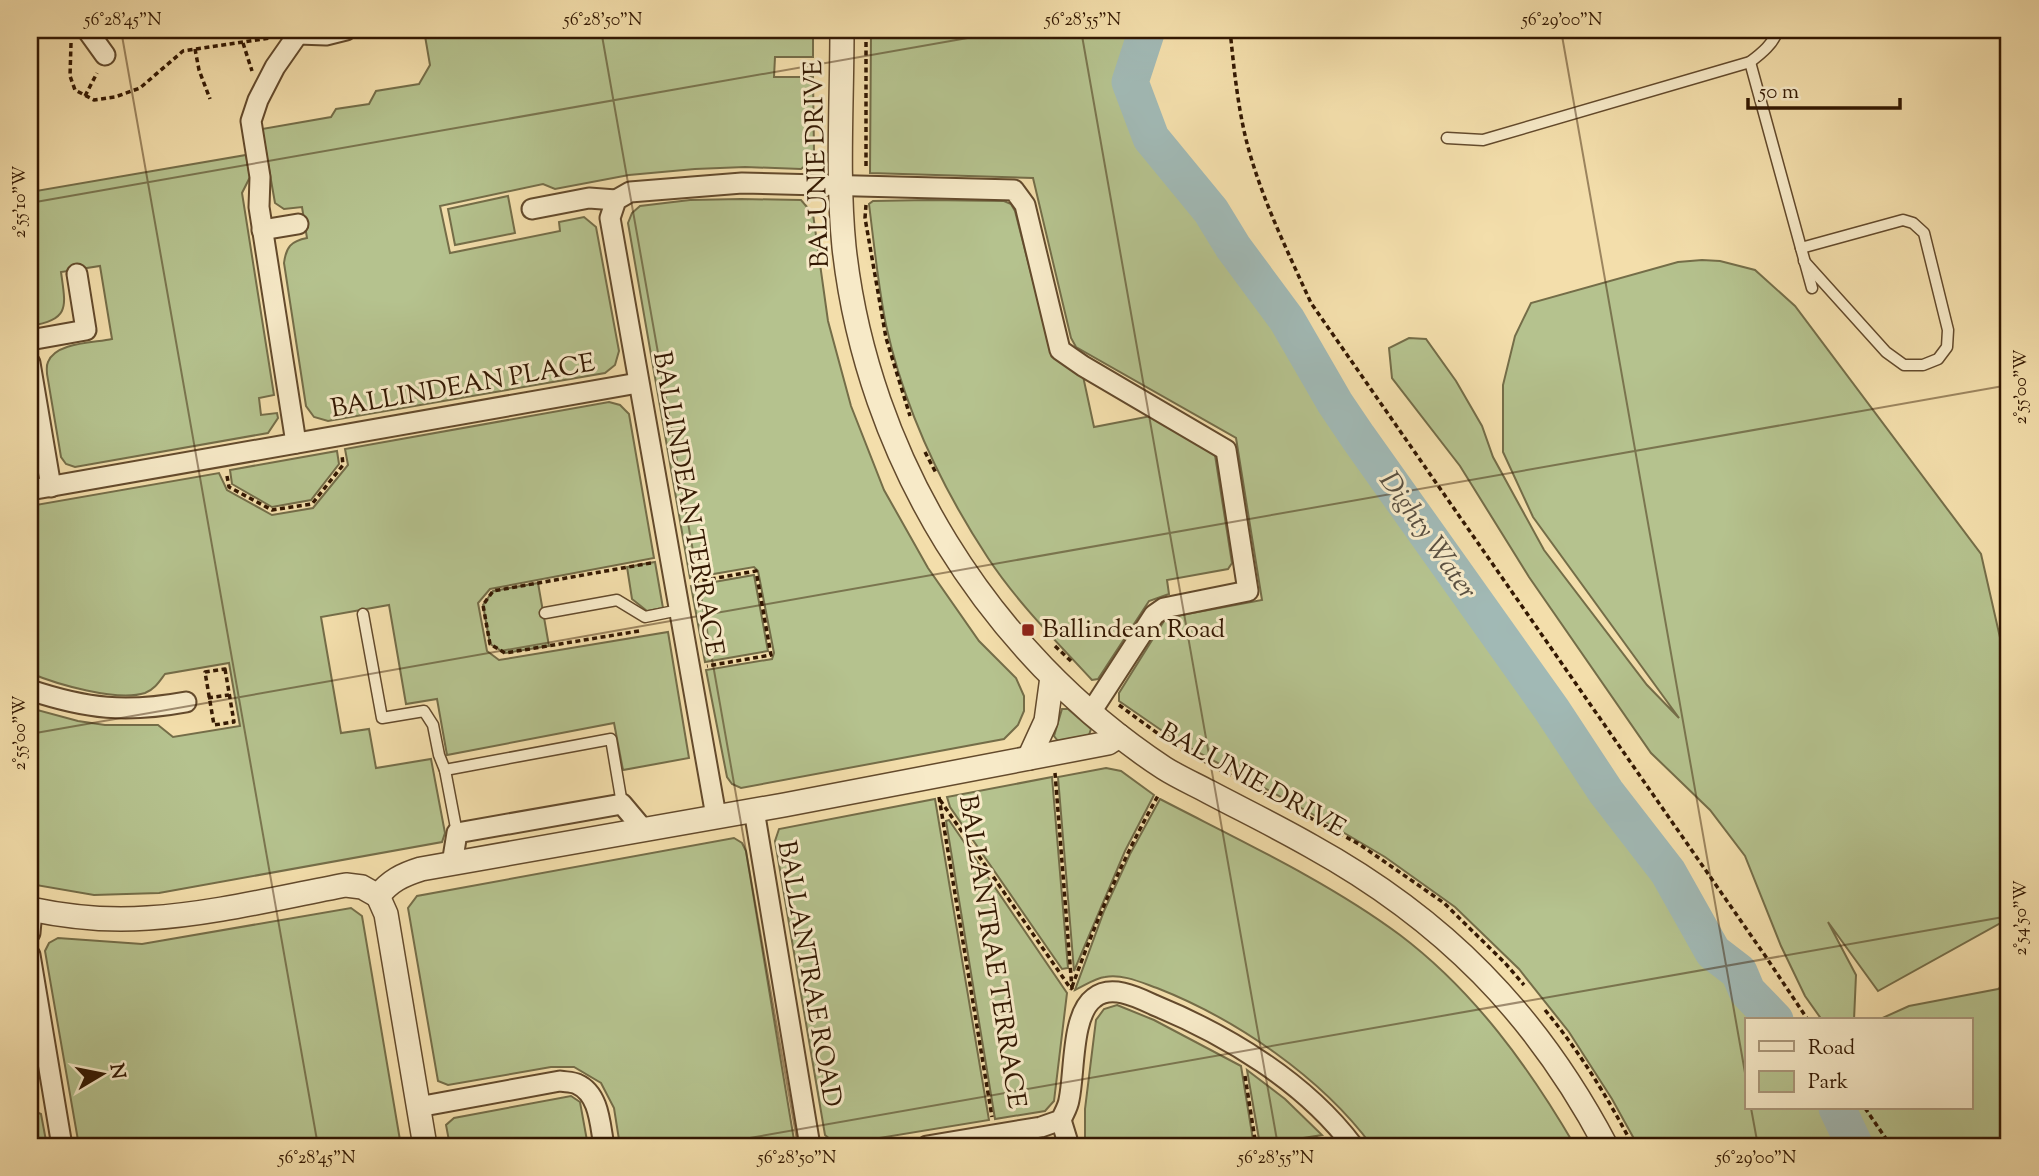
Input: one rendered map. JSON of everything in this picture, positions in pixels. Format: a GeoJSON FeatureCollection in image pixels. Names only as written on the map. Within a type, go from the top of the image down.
{"type":"FeatureCollection","features":[{"type":"Feature","properties":{"kind":"street"},"geometry":{"type":"LineString","coordinates":[[298,32],[326,35],[346,30]]}},
{"type":"Feature","properties":{"kind":"street","name":"BALUNIE DRIVE"},"geometry":{"type":"LineString","coordinates":[[842,30],[844,245],[853,308],[869,373],[892,438],[923,503],[957,560],[1000,620],[1052,677],[1119,736],[1167,770],[1312,846],[1379,885],[1447,937],[1503,994],[1549,1052],[1606,1146]]}},
{"type":"Feature","properties":{"kind":"street","name":"BALLINDEAN PLACE"},"geometry":{"type":"LineString","coordinates":[[296,443],[262,230],[259,208],[260,177],[251,121],[258,100],[275,67],[298,32]]}},
{"type":"Feature","properties":{"kind":"street"},"geometry":{"type":"LineString","coordinates":[[79,34],[105,55]]}},
{"type":"Feature","properties":{"kind":"street"},"geometry":{"type":"LineString","coordinates":[[533,209],[589,198],[616,200],[630,191],[742,183],[1014,190],[1025,205],[1060,350],[1226,450],[1248,591],[1164,608],[1154,615],[1091,712]]}},
{"type":"Feature","properties":{"kind":"street","name":"BALLINDEAN TERRACE"},"geometry":{"type":"LineString","coordinates":[[616,200],[610,218],[716,816]]}},
{"type":"Feature","properties":{"kind":"street"},"geometry":{"type":"LineString","coordinates":[[262,230],[298,224]]}},
{"type":"Feature","properties":{"kind":"street"},"geometry":{"type":"LineString","coordinates":[[30,340],[86,330],[76,274]]}},
{"type":"Feature","properties":{"kind":"street"},"geometry":{"type":"LineString","coordinates":[[30,363],[51,487]]}},
{"type":"Feature","properties":{"kind":"street","name":"BALLINDEAN PLACE"},"geometry":{"type":"LineString","coordinates":[[30,491],[638,383]]}},
{"type":"Feature","properties":{"kind":"street"},"geometry":{"type":"LineString","coordinates":[[1029,758],[1046,721],[1052,677]]}},
{"type":"Feature","properties":{"kind":"street"},"geometry":{"type":"LineString","coordinates":[[30,690],[69,703],[111,709],[150,708],[186,702]]}},
{"type":"Feature","properties":{"kind":"street"},"geometry":{"type":"LineString","coordinates":[[378,896],[401,875],[716,816],[937,788],[1029,758],[1108,743],[1119,736]]}},
{"type":"Feature","properties":{"kind":"street"},"geometry":{"type":"LineString","coordinates":[[452,864],[457,833],[622,804],[643,829]]}},
{"type":"Feature","properties":{"kind":"street","name":"BALLANTRAE ROAD"},"geometry":{"type":"LineString","coordinates":[[754,810],[810,1146]]}},
{"type":"Feature","properties":{"kind":"street"},"geometry":{"type":"LineString","coordinates":[[30,933],[31,910],[92,918],[149,918],[346,885],[362,887],[378,896],[386,914],[425,1146]]}},
{"type":"Feature","properties":{"kind":"street"},"geometry":{"type":"LineString","coordinates":[[30,955],[62,1146]]}},
{"type":"Feature","properties":{"kind":"street"},"geometry":{"type":"LineString","coordinates":[[927,1146],[1003,1138],[1061,1120],[1069,1102],[1080,1021],[1086,1006],[1095,996],[1111,992],[1129,994],[1198,1023],[1241,1048],[1295,1087],[1349,1140]]}},
{"type":"Feature","properties":{"kind":"street"},"geometry":{"type":"LineString","coordinates":[[418,1107],[560,1081],[577,1084],[590,1094],[597,1108],[604,1146]]}},
{"type":"Feature","properties":{"kind":"street","name":"BALLANTRAE TERRACE"},"geometry":{"type":"LineString","coordinates":[[1061,1120],[1069,1146]]}},
{"type":"Feature","properties":{"kind":"lane"},"geometry":{"type":"LineString","coordinates":[[1447,138],[1483,140],[1750,62],[1765,51],[1775,39],[1778,30]]}},
{"type":"Feature","properties":{"kind":"lane"},"geometry":{"type":"LineString","coordinates":[[1750,62],[1812,288]]}},
{"type":"Feature","properties":{"kind":"lane"},"geometry":{"type":"LineString","coordinates":[[1801,248],[1903,220],[1913,223],[1924,233],[1948,330],[1947,347],[1938,359],[1923,365],[1904,365],[1886,352],[1804,261]]}},
{"type":"Feature","properties":{"kind":"lane"},"geometry":{"type":"LineString","coordinates":[[545,613],[617,600],[645,617],[679,610]]}},
{"type":"Feature","properties":{"kind":"lane"},"geometry":{"type":"LineString","coordinates":[[363,614],[382,718],[424,711],[433,725],[457,833]]}},
{"type":"Feature","properties":{"kind":"lane"},"geometry":{"type":"LineString","coordinates":[[445,770],[611,739],[622,804]]}},
{"type":"Feature","properties":{"kind":"path"},"geometry":{"type":"LineString","coordinates":[[1230,30],[1248,146],[1268,208],[1311,303],[1807,1018]]}},
{"type":"Feature","properties":{"kind":"path"},"geometry":{"type":"LineString","coordinates":[[79,34],[70,76],[75,89],[94,100],[115,97],[140,88],[183,51],[298,32]]}},
{"type":"Feature","properties":{"kind":"path"},"geometry":{"type":"LineString","coordinates":[[195,49],[211,99]]}},
{"type":"Feature","properties":{"kind":"path"},"geometry":{"type":"LineString","coordinates":[[85,96],[105,55]]}},
{"type":"Feature","properties":{"kind":"path"},"geometry":{"type":"LineString","coordinates":[[223,456],[229,487],[272,510],[312,504],[343,465],[339,436]]}},
{"type":"Feature","properties":{"kind":"path"},"geometry":{"type":"LineString","coordinates":[[674,585],[756,571],[771,655],[690,669]]}},
{"type":"Feature","properties":{"kind":"path"},"geometry":{"type":"LineString","coordinates":[[225,669],[229,695],[234,722],[214,725],[205,672],[225,669]]}},
{"type":"Feature","properties":{"kind":"path"},"geometry":{"type":"LineString","coordinates":[[186,702],[229,695]]}},
{"type":"Feature","properties":{"kind":"path"},"geometry":{"type":"LineString","coordinates":[[1053,754],[1072,989]]}},
{"type":"Feature","properties":{"kind":"path"},"geometry":{"type":"LineString","coordinates":[[937,788],[1086,1006]]}},
{"type":"Feature","properties":{"kind":"path","name":"BALLANTRAE TERRACE"},"geometry":{"type":"LineString","coordinates":[[937,788],[1003,1138]]}},
{"type":"Feature","properties":{"kind":"path"},"geometry":{"type":"LineString","coordinates":[[1072,989],[1093,930],[1127,852],[1159,794]]}},
{"type":"Feature","properties":{"kind":"path"},"geometry":{"type":"LineString","coordinates":[[1241,1048],[1256,1146]]}},
{"type":"Feature","properties":{"kind":"path"},"geometry":{"type":"LineString","coordinates":[[1866,1110],[1891,1146]]}},
{"type":"Feature","properties":{"kind":"path"},"geometry":{"type":"LineString","coordinates":[[1271,1146],[1349,1140]]}},
{"type":"Feature","properties":{"kind":"green space"},"geometry":{"type":"Polygon","coordinates":[[[447,30],[813,30],[813,57],[775,57],[774,77],[813,77],[814,152],[810,162],[801,169],[745,167],[629,175],[555,189],[543,184],[440,206],[450,253],[560,231],[559,222],[584,217],[596,227],[619,351],[615,365],[605,373],[328,421],[314,417],[306,406],[284,263],[290,246],[307,238],[302,207],[284,209],[275,203],[262,129],[331,117],[336,109],[369,104],[376,91],[419,84],[430,65],[425,36],[447,30]]]}},
{"type":"Feature","properties":{"kind":"green space"},"geometry":{"type":"Polygon","coordinates":[[[871,30],[1147,30],[1130,82],[1151,138],[1211,211],[1233,247],[1287,320],[1358,437],[1552,710],[1606,792],[1668,872],[1713,952],[1739,972],[1747,991],[1773,1018],[1745,1018],[1745,1110],[1972,1110],[1972,1018],[1882,1018],[1909,1006],[1998,989],[2009,983],[2009,1146],[1638,1146],[1569,1032],[1519,969],[1455,907],[1385,857],[1307,811],[1177,741],[1119,701],[1119,693],[1164,621],[1171,617],[1262,600],[1236,438],[1076,347],[1071,338],[1033,178],[870,173],[871,30]]]}},
{"type":"Feature","properties":{"kind":"green space"},"geometry":{"type":"Polygon","coordinates":[[[246,155],[250,177],[242,193],[274,395],[259,398],[261,415],[277,413],[278,418],[268,433],[75,467],[66,464],[61,457],[47,364],[52,355],[67,347],[112,339],[100,266],[61,272],[64,295],[62,310],[52,320],[30,326],[30,192],[246,155]]]}},
{"type":"Feature","properties":{"kind":"green space"},"geometry":{"type":"Polygon","coordinates":[[[508,196],[515,233],[455,245],[448,209],[508,196]]]}},
{"type":"Feature","properties":{"kind":"green space"},"geometry":{"type":"Polygon","coordinates":[[[690,200],[801,200],[813,214],[828,321],[851,406],[884,490],[928,568],[979,641],[1016,678],[1024,696],[1024,711],[1018,725],[1004,739],[741,788],[732,784],[727,777],[706,670],[772,659],[774,653],[758,571],[754,567],[690,578],[628,223],[632,213],[640,206],[690,200]]]}},
{"type":"Feature","properties":{"kind":"green space"},"geometry":{"type":"Polygon","coordinates":[[[873,201],[1004,201],[1011,204],[1052,355],[1083,376],[1094,427],[1151,416],[1215,455],[1232,563],[1228,569],[1167,580],[1169,594],[1149,601],[1098,679],[1092,680],[1051,636],[1011,590],[988,558],[940,475],[903,386],[883,310],[869,204],[873,201]]]}},
{"type":"Feature","properties":{"kind":"green space"},"geometry":{"type":"Polygon","coordinates":[[[1720,261],[1755,270],[1795,306],[1981,554],[2009,677],[2009,922],[1999,924],[1878,991],[1828,922],[1856,975],[1854,1018],[1821,1018],[1805,996],[1781,946],[1745,856],[1710,810],[1651,753],[1529,577],[1460,466],[1392,378],[1389,348],[1409,338],[1426,339],[1456,381],[1482,426],[1493,457],[1544,550],[1647,685],[1679,718],[1533,517],[1503,452],[1503,385],[1515,336],[1531,303],[1678,262],[1720,261]]]}},
{"type":"Feature","properties":{"kind":"green space"},"geometry":{"type":"Polygon","coordinates":[[[609,402],[620,405],[629,414],[654,558],[490,589],[478,603],[487,651],[499,660],[668,632],[689,758],[623,770],[614,723],[447,755],[437,699],[406,704],[389,605],[321,617],[341,733],[369,729],[376,768],[431,759],[445,833],[442,842],[159,893],[94,895],[30,884],[30,708],[105,725],[158,725],[173,737],[240,726],[229,663],[165,674],[152,689],[133,695],[103,694],[30,673],[30,506],[219,473],[227,490],[272,515],[313,508],[348,465],[345,449],[609,402]]]}},
{"type":"Feature","properties":{"kind":"green space"},"geometry":{"type":"Polygon","coordinates":[[[337,451],[339,464],[311,500],[272,507],[232,484],[230,470],[337,451]]]}},
{"type":"Feature","properties":{"kind":"green space"},"geometry":{"type":"Polygon","coordinates":[[[655,562],[663,608],[647,611],[632,599],[627,567],[655,562]]]}},
{"type":"Feature","properties":{"kind":"green space"},"geometry":{"type":"Polygon","coordinates":[[[754,575],[768,651],[705,662],[691,586],[754,575]]]}},
{"type":"Feature","properties":{"kind":"green space"},"geometry":{"type":"Polygon","coordinates":[[[538,583],[549,646],[505,653],[490,644],[483,605],[493,591],[538,583]]]}},
{"type":"Feature","properties":{"kind":"green space"},"geometry":{"type":"Polygon","coordinates":[[[1062,709],[1068,709],[1091,729],[1089,735],[1058,741],[1054,736],[1062,709]]]}},
{"type":"Feature","properties":{"kind":"green space"},"geometry":{"type":"Polygon","coordinates":[[[1106,768],[1121,771],[1154,795],[1125,851],[1074,971],[1058,777],[1106,768]]]}},
{"type":"Feature","properties":{"kind":"green space"},"geometry":{"type":"Polygon","coordinates":[[[1052,777],[1068,968],[1062,969],[950,807],[947,797],[1052,777]]]}},
{"type":"Feature","properties":{"kind":"green space"},"geometry":{"type":"Polygon","coordinates":[[[935,799],[989,1120],[837,1145],[825,1135],[775,841],[779,829],[935,799]]]}},
{"type":"Feature","properties":{"kind":"green space"},"geometry":{"type":"Polygon","coordinates":[[[1160,799],[1283,862],[1344,897],[1427,957],[1452,980],[1498,1032],[1539,1088],[1575,1146],[1372,1146],[1328,1097],[1302,1074],[1246,1033],[1217,1016],[1157,988],[1125,978],[1101,978],[1075,990],[1104,911],[1130,854],[1160,799]]]}},
{"type":"Feature","properties":{"kind":"green space"},"geometry":{"type":"Polygon","coordinates":[[[949,820],[1067,993],[1054,1101],[1045,1111],[995,1119],[946,821],[949,820]]]}},
{"type":"Feature","properties":{"kind":"green space"},"geometry":{"type":"Polygon","coordinates":[[[734,838],[742,843],[746,851],[795,1146],[620,1146],[614,1108],[601,1083],[574,1067],[551,1067],[448,1085],[438,1081],[408,908],[417,896],[734,838]]]}},
{"type":"Feature","properties":{"kind":"green space"},"geometry":{"type":"Polygon","coordinates":[[[351,908],[362,916],[401,1146],[79,1146],[45,951],[49,943],[58,938],[142,944],[351,908]]]}},
{"type":"Feature","properties":{"kind":"green space"},"geometry":{"type":"Polygon","coordinates":[[[1117,1005],[1154,1020],[1241,1066],[1254,1146],[1085,1146],[1085,1109],[1096,1020],[1104,1009],[1117,1005]]]}},
{"type":"Feature","properties":{"kind":"green space"},"geometry":{"type":"Polygon","coordinates":[[[30,1046],[38,1090],[32,1097],[34,1111],[41,1114],[47,1146],[30,1146],[30,1046]]]}},
{"type":"Feature","properties":{"kind":"green space"},"geometry":{"type":"Polygon","coordinates":[[[1247,1070],[1285,1099],[1322,1135],[1260,1145],[1247,1070]]]}},
{"type":"Feature","properties":{"kind":"green space"},"geometry":{"type":"Polygon","coordinates":[[[571,1096],[580,1102],[588,1146],[450,1146],[446,1125],[454,1118],[571,1096]]]}},
{"type":"Feature","properties":{"kind":"waterway","name":"Dighty Water"},"geometry":{"type":"LineString","coordinates":[[1147,30],[1130,82],[1151,138],[1211,211],[1233,247],[1287,320],[1358,437],[1552,710],[1606,792],[1668,872],[1713,952],[1739,972],[1747,991],[1773,1018]]}},
{"type":"Feature","properties":{"kind":"waterway","name":"Dighty Water"},"geometry":{"type":"LineString","coordinates":[[1838,1110],[1855,1146]]}},
{"type":"Feature","properties":{"kind":"place","name":"Ballindean Road"},"geometry":{"type":"Point","coordinates":[1028,630]}}]}
